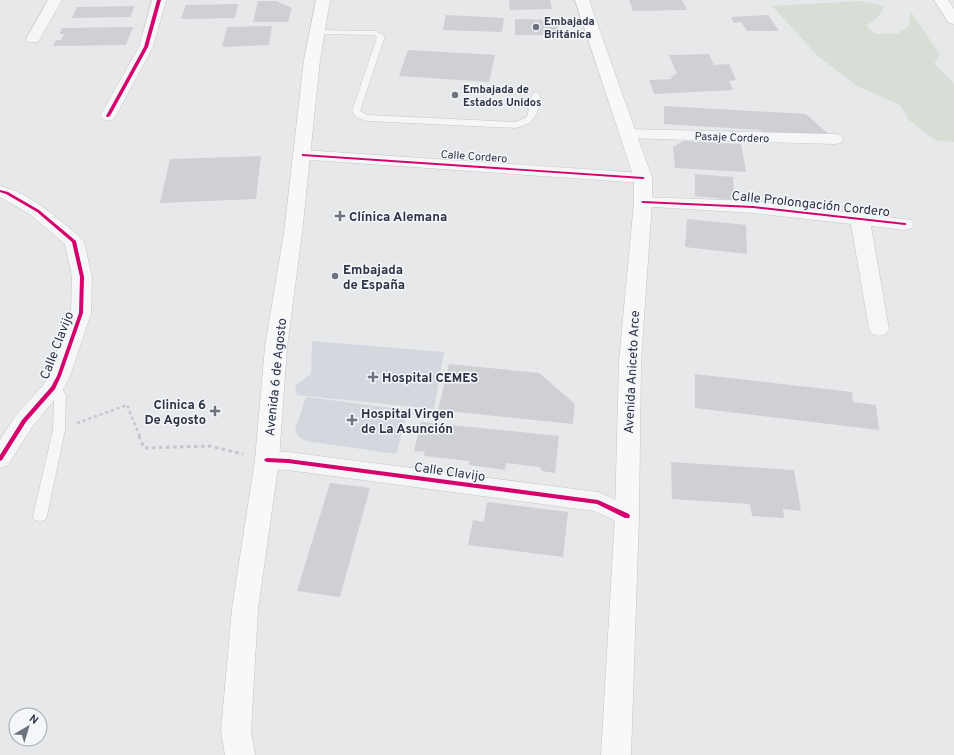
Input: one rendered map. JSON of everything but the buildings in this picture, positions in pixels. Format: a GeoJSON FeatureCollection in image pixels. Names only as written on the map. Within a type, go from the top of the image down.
{"type":"FeatureCollection","features":[{"type":"Feature","properties":{"kind":"main road","name":"Avenida 6 de Agosto"},"geometry":{"type":"LineString","coordinates":[[240,755],[236,731],[246,609],[267,460],[276,347],[303,155],[312,60],[322,0]]}},
{"type":"Feature","properties":{"kind":"main road","name":"Avenida Aniceto Arce"},"geometry":{"type":"LineString","coordinates":[[582,0],[643,178],[644,202],[630,360],[627,516],[616,755]]}},
{"type":"Feature","properties":{"kind":"main road"},"geometry":{"type":"LineString","coordinates":[[941,0],[954,20]]}},
{"type":"Feature","properties":{"kind":"street"},"geometry":{"type":"LineString","coordinates":[[33,39],[55,0]]}},
{"type":"Feature","properties":{"kind":"street"},"geometry":{"type":"LineString","coordinates":[[108,116],[146,47],[159,0]]}},
{"type":"Feature","properties":{"kind":"street","name":"Pasaje Cordero"},"geometry":{"type":"LineString","coordinates":[[629,134],[835,139]]}},
{"type":"Feature","properties":{"kind":"street","name":"Calle Cordero"},"geometry":{"type":"LineString","coordinates":[[303,155],[643,178]]}},
{"type":"Feature","properties":{"kind":"street","name":"Calle Clavijo"},"geometry":{"type":"LineString","coordinates":[[0,191],[7,193],[38,211],[74,242],[82,277],[81,313],[58,376],[52,388],[24,421],[0,459]]}},
{"type":"Feature","properties":{"kind":"street","name":"Calle Prolongación Cordero"},"geometry":{"type":"LineString","coordinates":[[644,202],[753,207],[905,224]]}},
{"type":"Feature","properties":{"kind":"street"},"geometry":{"type":"LineString","coordinates":[[860,219],[879,329]]}},
{"type":"Feature","properties":{"kind":"street","name":"Calle Clavijo"},"geometry":{"type":"LineString","coordinates":[[267,460],[288,461],[598,502],[627,516]]}},
{"type":"Feature","properties":{"kind":"lane"},"geometry":{"type":"LineString","coordinates":[[317,32],[375,33],[381,36],[356,111],[359,115],[367,118],[516,125],[527,123],[532,116],[536,95]]}},
{"type":"Feature","properties":{"kind":"lane"},"geometry":{"type":"LineString","coordinates":[[40,516],[59,430],[60,395],[57,390],[52,388]]}},
{"type":"Feature","properties":{"kind":"path"},"geometry":{"type":"LineString","coordinates":[[59,430],[127,405],[144,448],[210,446],[267,460]]}},
{"type":"Feature","properties":{"kind":"shaded area"},"geometry":{"type":"Polygon","coordinates":[[[859,1],[878,4],[884,7],[877,18],[866,26],[876,34],[899,33],[909,26],[911,12],[940,55],[934,64],[954,83],[954,142],[935,140],[909,120],[900,105],[857,86],[818,56],[772,6],[859,1]]]}},
{"type":"Feature","properties":{"kind":"shaded area","name":"Hospital CEMES"},"geometry":{"type":"Polygon","coordinates":[[[312,341],[444,352],[434,409],[297,395],[295,386],[311,374],[312,341]]]}},
{"type":"Feature","properties":{"kind":"shaded area","name":"Hospital Virgen de La Asunción"},"geometry":{"type":"Polygon","coordinates":[[[306,397],[408,410],[396,454],[306,441],[298,436],[295,430],[306,397]]]}},
{"type":"Feature","properties":{"kind":"cycle path"},"geometry":{"type":"LineString","coordinates":[[108,116],[146,47],[159,0]]}},
{"type":"Feature","properties":{"kind":"cycle path"},"geometry":{"type":"LineString","coordinates":[[303,155],[643,178]]}},
{"type":"Feature","properties":{"kind":"cycle path"},"geometry":{"type":"LineString","coordinates":[[0,191],[7,193],[38,211],[74,242],[82,277],[81,313],[59,376],[53,388],[24,421],[0,459]]}},
{"type":"Feature","properties":{"kind":"cycle path"},"geometry":{"type":"LineString","coordinates":[[643,202],[753,207],[905,224]]}},
{"type":"Feature","properties":{"kind":"cycle path"},"geometry":{"type":"LineString","coordinates":[[267,460],[288,461],[598,502],[627,516]]}},
{"type":"Feature","properties":{"kind":"place","name":"Embajada Británica"},"geometry":{"type":"Point","coordinates":[536,27]}},
{"type":"Feature","properties":{"kind":"place","name":"Embajada de Estados Unidos"},"geometry":{"type":"Point","coordinates":[455,95]}},
{"type":"Feature","properties":{"kind":"place","name":"Clínica Alemana"},"geometry":{"type":"Point","coordinates":[340,216]}},
{"type":"Feature","properties":{"kind":"place","name":"Embajada de España"},"geometry":{"type":"Point","coordinates":[335,276]}},
{"type":"Feature","properties":{"kind":"place","name":"Hospital CEMES"},"geometry":{"type":"Point","coordinates":[373,377]}},
{"type":"Feature","properties":{"kind":"place","name":"Clinica 6 De Agosto"},"geometry":{"type":"Point","coordinates":[215,411]}},
{"type":"Feature","properties":{"kind":"place","name":"Hospital Virgen de La Asunción"},"geometry":{"type":"Point","coordinates":[352,420]}}]}
